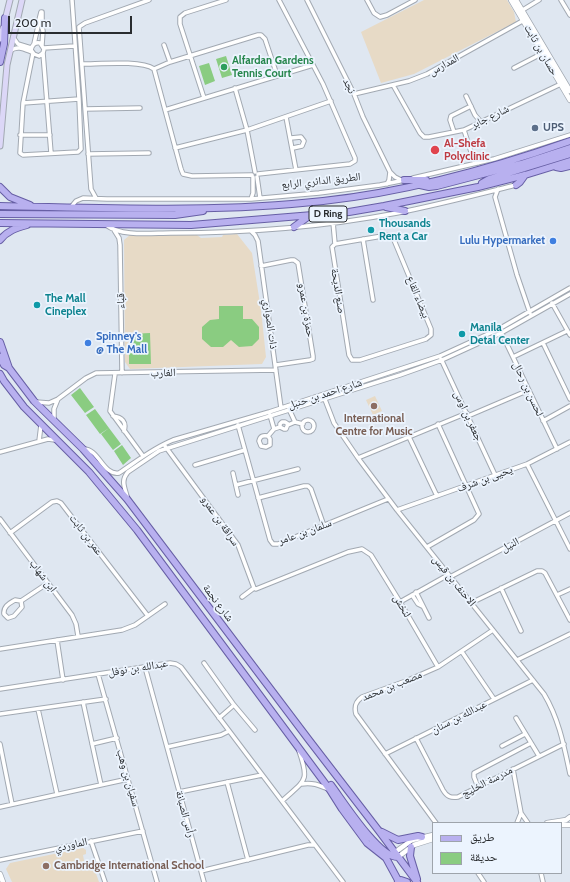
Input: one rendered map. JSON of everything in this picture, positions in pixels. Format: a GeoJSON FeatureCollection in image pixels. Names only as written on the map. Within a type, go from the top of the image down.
{"type":"FeatureCollection","features":[{"type":"Feature","properties":{"kind":"main road"},"geometry":{"type":"LineString","coordinates":[[0,39],[10,0]]}},
{"type":"Feature","properties":{"kind":"main road"},"geometry":{"type":"LineString","coordinates":[[0,146],[5,80],[22,0]]}},
{"type":"Feature","properties":{"kind":"main road"},"geometry":{"type":"LineString","coordinates":[[0,62],[4,44],[5,18]]}},
{"type":"Feature","properties":{"kind":"main road","name":"الطريق الدائري الرابع"},"geometry":{"type":"LineString","coordinates":[[0,206],[178,208],[257,206],[325,201],[437,181],[549,149],[570,141]]}},
{"type":"Feature","properties":{"kind":"main road"},"geometry":{"type":"LineString","coordinates":[[419,185],[429,187],[437,186],[521,164],[570,148]]}},
{"type":"Feature","properties":{"kind":"main road"},"geometry":{"type":"LineString","coordinates":[[478,187],[489,180],[570,154]]}},
{"type":"Feature","properties":{"kind":"main road","name":"D Ring"},"geometry":{"type":"LineString","coordinates":[[0,223],[191,225],[349,212],[478,187],[526,175],[570,161]]}},
{"type":"Feature","properties":{"kind":"main road"},"geometry":{"type":"LineString","coordinates":[[554,166],[561,168],[570,166]]}},
{"type":"Feature","properties":{"kind":"main road"},"geometry":{"type":"LineString","coordinates":[[516,185],[526,175]]}},
{"type":"Feature","properties":{"kind":"main road"},"geometry":{"type":"LineString","coordinates":[[404,180],[437,181]]}},
{"type":"Feature","properties":{"kind":"main road"},"geometry":{"type":"LineString","coordinates":[[0,187],[10,197],[35,207]]}},
{"type":"Feature","properties":{"kind":"main road"},"geometry":{"type":"LineString","coordinates":[[384,206],[405,211]]}},
{"type":"Feature","properties":{"kind":"main road"},"geometry":{"type":"LineString","coordinates":[[0,214],[175,215],[218,207]]}},
{"type":"Feature","properties":{"kind":"main road"},"geometry":{"type":"LineString","coordinates":[[294,227],[309,216]]}},
{"type":"Feature","properties":{"kind":"main road"},"geometry":{"type":"LineString","coordinates":[[0,240],[10,230],[33,223]]}},
{"type":"Feature","properties":{"kind":"main road","name":"شارع نجمة"},"geometry":{"type":"LineString","coordinates":[[0,342],[9,368],[34,401],[83,449],[127,499],[380,832],[393,857],[398,882]]}},
{"type":"Feature","properties":{"kind":"main road"},"geometry":{"type":"LineString","coordinates":[[0,358],[4,366],[9,368]]}},
{"type":"Feature","properties":{"kind":"main road","name":"شارع نجمة"},"geometry":{"type":"LineString","coordinates":[[0,374],[20,402],[89,472],[137,530],[199,612],[367,842],[386,858],[393,857]]}},
{"type":"Feature","properties":{"kind":"main road"},"geometry":{"type":"LineString","coordinates":[[286,733],[292,735],[372,840],[393,857]]}},
{"type":"Feature","properties":{"kind":"main road"},"geometry":{"type":"LineString","coordinates":[[350,811],[355,813],[374,838],[380,838],[380,832],[398,840],[418,836],[422,837]]}},
{"type":"Feature","properties":{"kind":"main road"},"geometry":{"type":"LineString","coordinates":[[411,847],[410,859],[418,882]]}},
{"type":"Feature","properties":{"kind":"main road","name":"شارع نجمة"},"geometry":{"type":"LineString","coordinates":[[393,857],[418,882]]}},
{"type":"Feature","properties":{"kind":"main road"},"geometry":{"type":"LineString","coordinates":[[398,882],[404,880],[407,882]]}},
{"type":"Feature","properties":{"kind":"street"},"geometry":{"type":"LineString","coordinates":[[51,153],[43,53],[43,31],[40,25],[32,51],[23,103],[20,135],[20,151],[22,154],[51,153],[80,151],[79,99],[74,46],[72,0]]}},
{"type":"Feature","properties":{"kind":"street"},"geometry":{"type":"LineString","coordinates":[[96,198],[91,189],[82,64],[78,31],[81,25],[149,0]]}},
{"type":"Feature","properties":{"kind":"street"},"geometry":{"type":"LineString","coordinates":[[204,98],[180,24],[180,17],[185,13],[226,0]]}},
{"type":"Feature","properties":{"kind":"street"},"geometry":{"type":"LineString","coordinates":[[82,64],[136,64],[146,65],[154,69],[182,172],[188,176],[255,175],[350,164],[355,161],[355,155],[331,101],[279,0]]}},
{"type":"Feature","properties":{"kind":"street","name":"نجد"},"geometry":{"type":"LineString","coordinates":[[307,0],[354,94],[363,117],[390,172]]}},
{"type":"Feature","properties":{"kind":"street"},"geometry":{"type":"LineString","coordinates":[[367,0],[374,13],[380,17],[387,15],[415,0]]}},
{"type":"Feature","properties":{"kind":"street","name":"حسان بن ثابت"},"geometry":{"type":"LineString","coordinates":[[511,0],[521,11]]}},
{"type":"Feature","properties":{"kind":"street","name":"حسان بن ثابت"},"geometry":{"type":"LineString","coordinates":[[516,0],[525,20],[563,83],[570,100]]}},
{"type":"Feature","properties":{"kind":"street"},"geometry":{"type":"LineString","coordinates":[[521,11],[539,0]]}},
{"type":"Feature","properties":{"kind":"street"},"geometry":{"type":"LineString","coordinates":[[562,0],[570,15]]}},
{"type":"Feature","properties":{"kind":"street","name":"المدارس"},"geometry":{"type":"LineString","coordinates":[[354,94],[409,81],[427,74],[525,20]]}},
{"type":"Feature","properties":{"kind":"street"},"geometry":{"type":"LineString","coordinates":[[154,69],[170,62],[261,35],[265,38],[277,75]]}},
{"type":"Feature","properties":{"kind":"street"},"geometry":{"type":"LineString","coordinates":[[13,37],[18,44],[32,51],[37,56],[43,53]]}},
{"type":"Feature","properties":{"kind":"street"},"geometry":{"type":"LineString","coordinates":[[34,44],[38,43],[43,46],[74,46]]}},
{"type":"Feature","properties":{"kind":"street"},"geometry":{"type":"LineString","coordinates":[[164,45],[170,62]]}},
{"type":"Feature","properties":{"kind":"street"},"geometry":{"type":"LineString","coordinates":[[10,52],[16,48],[32,51]]}},
{"type":"Feature","properties":{"kind":"street"},"geometry":{"type":"LineString","coordinates":[[514,68],[545,53]]}},
{"type":"Feature","properties":{"kind":"street"},"geometry":{"type":"LineString","coordinates":[[165,110],[313,65]]}},
{"type":"Feature","properties":{"kind":"street","name":"حسان بن ثابت"},"geometry":{"type":"LineString","coordinates":[[563,83],[570,91]]}},
{"type":"Feature","properties":{"kind":"street","name":"شارع جابر"},"geometry":{"type":"LineString","coordinates":[[393,85],[421,135],[429,137],[464,130],[563,83]]}},
{"type":"Feature","properties":{"kind":"street"},"geometry":{"type":"LineString","coordinates":[[235,88],[247,130],[260,198]]}},
{"type":"Feature","properties":{"kind":"street"},"geometry":{"type":"LineString","coordinates":[[466,96],[479,123]]}},
{"type":"Feature","properties":{"kind":"street"},"geometry":{"type":"LineString","coordinates":[[23,103],[79,99]]}},
{"type":"Feature","properties":{"kind":"street"},"geometry":{"type":"LineString","coordinates":[[175,148],[247,130],[331,101]]}},
{"type":"Feature","properties":{"kind":"street"},"geometry":{"type":"LineString","coordinates":[[453,132],[451,116],[471,106]]}},
{"type":"Feature","properties":{"kind":"street"},"geometry":{"type":"LineString","coordinates":[[85,109],[140,108]]}},
{"type":"Feature","properties":{"kind":"street"},"geometry":{"type":"LineString","coordinates":[[286,117],[296,170]]}},
{"type":"Feature","properties":{"kind":"street"},"geometry":{"type":"LineString","coordinates":[[464,130],[472,155],[478,163]]}},
{"type":"Feature","properties":{"kind":"street"},"geometry":{"type":"LineString","coordinates":[[20,135],[50,135]]}},
{"type":"Feature","properties":{"kind":"street","name":"الطريق الدائري الرابع"},"geometry":{"type":"LineString","coordinates":[[85,198],[251,199],[319,193],[387,184],[478,163],[526,150],[570,135]]}},
{"type":"Feature","properties":{"kind":"street"},"geometry":{"type":"LineString","coordinates":[[291,138],[301,137],[304,141],[302,146],[293,148]]}},
{"type":"Feature","properties":{"kind":"street"},"geometry":{"type":"LineString","coordinates":[[88,154],[149,153]]}},
{"type":"Feature","properties":{"kind":"street"},"geometry":{"type":"LineString","coordinates":[[467,165],[471,161],[472,155]]}},
{"type":"Feature","properties":{"kind":"street"},"geometry":{"type":"LineString","coordinates":[[390,172],[398,179],[404,180]]}},
{"type":"Feature","properties":{"kind":"street"},"geometry":{"type":"LineString","coordinates":[[387,184],[390,177],[390,172]]}},
{"type":"Feature","properties":{"kind":"street"},"geometry":{"type":"LineString","coordinates":[[251,199],[255,175]]}},
{"type":"Feature","properties":{"kind":"street"},"geometry":{"type":"LineString","coordinates":[[105,224],[114,230],[126,232],[166,233],[251,231],[294,227],[405,211],[516,185]]}},
{"type":"Feature","properties":{"kind":"street"},"geometry":{"type":"LineString","coordinates":[[71,207],[78,199],[85,198],[91,189]]}},
{"type":"Feature","properties":{"kind":"street"},"geometry":{"type":"LineString","coordinates":[[498,189],[495,197],[517,274],[531,316]]}},
{"type":"Feature","properties":{"kind":"street"},"geometry":{"type":"LineString","coordinates":[[485,193],[495,197]]}},
{"type":"Feature","properties":{"kind":"street","name":"صنع الديحة"},"geometry":{"type":"LineString","coordinates":[[333,222],[336,244],[331,250],[349,355],[352,360]]}},
{"type":"Feature","properties":{"kind":"street","name":"قباء"},"geometry":{"type":"LineString","coordinates":[[114,230],[119,238],[120,245],[122,373]]}},
{"type":"Feature","properties":{"kind":"street","name":"ذات الصواري"},"geometry":{"type":"LineString","coordinates":[[258,241],[262,230]]}},
{"type":"Feature","properties":{"kind":"street","name":"ذات الصواري"},"geometry":{"type":"LineString","coordinates":[[251,231],[258,241],[281,408]]}},
{"type":"Feature","properties":{"kind":"street","name":"بيضاء القاع"},"geometry":{"type":"LineString","coordinates":[[336,244],[388,235],[394,240],[432,332],[426,339],[360,360],[352,360]]}},
{"type":"Feature","properties":{"kind":"street"},"geometry":{"type":"LineString","coordinates":[[363,239],[374,300]]}},
{"type":"Feature","properties":{"kind":"street","name":"حمزة بن عمرو"},"geometry":{"type":"LineString","coordinates":[[262,266],[290,260],[294,260],[298,263],[313,356],[310,360],[276,365]]}},
{"type":"Feature","properties":{"kind":"street","name":"شارع احمد بن حنبل"},"geometry":{"type":"LineString","coordinates":[[83,449],[90,450],[110,472],[116,474],[163,444],[237,422],[270,414],[281,408],[288,408],[323,394],[398,371],[500,332],[570,288]]}},
{"type":"Feature","properties":{"kind":"street"},"geometry":{"type":"LineString","coordinates":[[563,292],[566,296]]}},
{"type":"Feature","properties":{"kind":"street","name":"شارع احمد بن حنبل"},"geometry":{"type":"LineString","coordinates":[[127,499],[123,485],[125,475],[149,457],[167,448],[238,427],[288,408],[400,375],[442,360],[500,332],[570,294]]}},
{"type":"Feature","properties":{"kind":"street"},"geometry":{"type":"LineString","coordinates":[[550,300],[570,336]]}},
{"type":"Feature","properties":{"kind":"street"},"geometry":{"type":"LineString","coordinates":[[513,357],[567,331]]}},
{"type":"Feature","properties":{"kind":"street","name":"لحسن بن رحال"},"geometry":{"type":"LineString","coordinates":[[500,332],[557,449]]}},
{"type":"Feature","properties":{"kind":"street"},"geometry":{"type":"LineString","coordinates":[[542,343],[570,399]]}},
{"type":"Feature","properties":{"kind":"street","name":"جعفر بن اوس"},"geometry":{"type":"LineString","coordinates":[[440,356],[495,475]]}},
{"type":"Feature","properties":{"kind":"street","name":"الغارب"},"geometry":{"type":"LineString","coordinates":[[34,401],[49,403],[58,399],[86,378],[96,373],[116,374],[276,370]]}},
{"type":"Feature","properties":{"kind":"street"},"geometry":{"type":"LineString","coordinates":[[116,374],[110,408],[113,416],[143,456]]}},
{"type":"Feature","properties":{"kind":"street"},"geometry":{"type":"LineString","coordinates":[[358,458],[438,424],[529,390]]}},
{"type":"Feature","properties":{"kind":"street","name":"الاحنف بن قيس"},"geometry":{"type":"LineString","coordinates":[[323,394],[334,423],[388,499],[550,703],[564,744],[570,774]]}},
{"type":"Feature","properties":{"kind":"street"},"geometry":{"type":"LineString","coordinates":[[55,422],[54,409],[58,399]]}},
{"type":"Feature","properties":{"kind":"street"},"geometry":{"type":"LineString","coordinates":[[543,421],[570,406]]}},
{"type":"Feature","properties":{"kind":"street"},"geometry":{"type":"LineString","coordinates":[[288,408],[295,422]]}},
{"type":"Feature","properties":{"kind":"street"},"geometry":{"type":"LineString","coordinates":[[270,414],[274,429]]}},
{"type":"Feature","properties":{"kind":"street","name":"سلمان بن عامر"},"geometry":{"type":"LineString","coordinates":[[237,422],[270,540],[273,544],[278,544],[388,499]]}},
{"type":"Feature","properties":{"kind":"street"},"geometry":{"type":"LineString","coordinates":[[268,436],[274,429],[280,427],[285,429],[288,425],[295,422],[303,424]]}},
{"type":"Feature","properties":{"kind":"street"},"geometry":{"type":"LineString","coordinates":[[427,547],[477,517],[478,514],[478,510],[438,424]]}},
{"type":"Feature","properties":{"kind":"street"},"geometry":{"type":"LineString","coordinates":[[39,441],[41,425]]}},
{"type":"Feature","properties":{"kind":"street"},"geometry":{"type":"LineString","coordinates":[[409,436],[437,496]]}},
{"type":"Feature","properties":{"kind":"street"},"geometry":{"type":"LineString","coordinates":[[0,452],[48,439],[57,440]]}},
{"type":"Feature","properties":{"kind":"street","name":"يحيى بن شرف"},"geometry":{"type":"LineString","coordinates":[[397,510],[527,464],[570,442]]}},
{"type":"Feature","properties":{"kind":"street","name":"سراقة بن عمرو"},"geometry":{"type":"LineString","coordinates":[[163,444],[238,545],[254,588]]}},
{"type":"Feature","properties":{"kind":"street"},"geometry":{"type":"LineString","coordinates":[[195,464],[245,450]]}},
{"type":"Feature","properties":{"kind":"street"},"geometry":{"type":"LineString","coordinates":[[527,464],[570,549]]}},
{"type":"Feature","properties":{"kind":"street"},"geometry":{"type":"LineString","coordinates":[[236,485],[298,469]]}},
{"type":"Feature","properties":{"kind":"street"},"geometry":{"type":"LineString","coordinates":[[233,474],[238,495]]}},
{"type":"Feature","properties":{"kind":"street"},"geometry":{"type":"LineString","coordinates":[[258,498],[308,486],[311,489],[324,526]]}},
{"type":"Feature","properties":{"kind":"street","name":"عمر بن ثابت"},"geometry":{"type":"LineString","coordinates":[[10,533],[52,502],[57,501],[61,503],[148,616]]}},
{"type":"Feature","properties":{"kind":"street","name":"النيل"},"geometry":{"type":"LineString","coordinates":[[400,602],[416,592],[570,513]]}},
{"type":"Feature","properties":{"kind":"street","name":"ابن شهاب"},"geometry":{"type":"LineString","coordinates":[[0,519],[72,615],[76,624],[78,636]]}},
{"type":"Feature","properties":{"kind":"street","name":"لنخش"},"geometry":{"type":"LineString","coordinates":[[254,588],[256,589],[348,552],[362,549],[371,556],[438,667]]}},
{"type":"Feature","properties":{"kind":"street"},"geometry":{"type":"LineString","coordinates":[[471,603],[539,570],[545,573],[570,620]]}},
{"type":"Feature","properties":{"kind":"street"},"geometry":{"type":"LineString","coordinates":[[21,601],[23,604],[22,607],[14,616],[8,618],[5,615],[4,610],[8,605],[17,599],[21,601],[48,583]]}},
{"type":"Feature","properties":{"kind":"street"},"geometry":{"type":"LineString","coordinates":[[242,597],[254,588]]}},
{"type":"Feature","properties":{"kind":"street"},"geometry":{"type":"LineString","coordinates":[[501,588],[521,630]]}},
{"type":"Feature","properties":{"kind":"street"},"geometry":{"type":"LineString","coordinates":[[557,595],[570,589]]}},
{"type":"Feature","properties":{"kind":"street"},"geometry":{"type":"LineString","coordinates":[[416,592],[429,618]]}},
{"type":"Feature","properties":{"kind":"street"},"geometry":{"type":"LineString","coordinates":[[412,595],[418,604],[422,606]]}},
{"type":"Feature","properties":{"kind":"street"},"geometry":{"type":"LineString","coordinates":[[0,648],[122,630],[135,625],[165,604]]}},
{"type":"Feature","properties":{"kind":"street","name":"مصعب بن محمد"},"geometry":{"type":"LineString","coordinates":[[435,822],[356,714],[356,702],[362,697],[406,681],[438,667],[493,630]]}},
{"type":"Feature","properties":{"kind":"street"},"geometry":{"type":"LineString","coordinates":[[517,660],[570,634]]}},
{"type":"Feature","properties":{"kind":"street"},"geometry":{"type":"LineString","coordinates":[[57,640],[63,680]]}},
{"type":"Feature","properties":{"kind":"street"},"geometry":{"type":"LineString","coordinates":[[462,652],[494,699]]}},
{"type":"Feature","properties":{"kind":"street","name":"عبدالله بن نوفل"},"geometry":{"type":"LineString","coordinates":[[0,689],[173,663],[179,665],[343,882]]}},
{"type":"Feature","properties":{"kind":"street"},"geometry":{"type":"LineString","coordinates":[[204,663],[234,705],[255,730]]}},
{"type":"Feature","properties":{"kind":"street","name":"رأس الصبانة"},"geometry":{"type":"LineString","coordinates":[[145,667],[204,882]]}},
{"type":"Feature","properties":{"kind":"street","name":"سفيان بن وهب"},"geometry":{"type":"LineString","coordinates":[[98,674],[157,882]]}},
{"type":"Feature","properties":{"kind":"street","name":"عبدالله بن سنان"},"geometry":{"type":"LineString","coordinates":[[384,754],[533,680]]}},
{"type":"Feature","properties":{"kind":"street"},"geometry":{"type":"LineString","coordinates":[[0,714],[106,699]]}},
{"type":"Feature","properties":{"kind":"street"},"geometry":{"type":"LineString","coordinates":[[83,702],[100,785]]}},
{"type":"Feature","properties":{"kind":"street"},"geometry":{"type":"LineString","coordinates":[[219,718],[234,705]]}},
{"type":"Feature","properties":{"kind":"street"},"geometry":{"type":"LineString","coordinates":[[38,709],[57,794]]}},
{"type":"Feature","properties":{"kind":"street"},"geometry":{"type":"LineString","coordinates":[[516,718],[539,756]]}},
{"type":"Feature","properties":{"kind":"street"},"geometry":{"type":"LineString","coordinates":[[167,746],[221,735],[229,731]]}},
{"type":"Feature","properties":{"kind":"street"},"geometry":{"type":"LineString","coordinates":[[502,746],[525,734]]}},
{"type":"Feature","properties":{"kind":"street"},"geometry":{"type":"LineString","coordinates":[[92,744],[117,738]]}},
{"type":"Feature","properties":{"kind":"street","name":"مدرسة الخليج"},"geometry":{"type":"LineString","coordinates":[[416,738],[445,794],[454,797],[458,797],[564,744]]}},
{"type":"Feature","properties":{"kind":"street"},"geometry":{"type":"LineString","coordinates":[[478,787],[474,773],[531,743]]}},
{"type":"Feature","properties":{"kind":"street"},"geometry":{"type":"LineString","coordinates":[[0,744],[12,804]]}},
{"type":"Feature","properties":{"kind":"street"},"geometry":{"type":"LineString","coordinates":[[282,801],[301,784],[304,778],[306,771],[298,748]]}},
{"type":"Feature","properties":{"kind":"street"},"geometry":{"type":"LineString","coordinates":[[513,769],[521,814],[527,822]]}},
{"type":"Feature","properties":{"kind":"street"},"geometry":{"type":"LineString","coordinates":[[179,792],[262,775]]}},
{"type":"Feature","properties":{"kind":"street"},"geometry":{"type":"LineString","coordinates":[[0,807],[128,779]]}},
{"type":"Feature","properties":{"kind":"street"},"geometry":{"type":"LineString","coordinates":[[227,782],[248,860]]}},
{"type":"Feature","properties":{"kind":"street"},"geometry":{"type":"LineString","coordinates":[[301,784],[315,783],[330,790]]}},
{"type":"Feature","properties":{"kind":"street"},"geometry":{"type":"LineString","coordinates":[[517,822],[521,814]]}},
{"type":"Feature","properties":{"kind":"street"},"geometry":{"type":"LineString","coordinates":[[553,822],[566,820],[570,817]]}},
{"type":"Feature","properties":{"kind":"street","name":"الماوردي"},"geometry":{"type":"LineString","coordinates":[[0,860],[143,831]]}},
{"type":"Feature","properties":{"kind":"street"},"geometry":{"type":"LineString","coordinates":[[393,857],[412,840],[432,835]]}},
{"type":"Feature","properties":{"kind":"street"},"geometry":{"type":"LineString","coordinates":[[393,857],[419,842],[432,839]]}},
{"type":"Feature","properties":{"kind":"street"},"geometry":{"type":"LineString","coordinates":[[91,841],[105,882]]}},
{"type":"Feature","properties":{"kind":"street"},"geometry":{"type":"LineString","coordinates":[[201,871],[308,845],[315,845]]}},
{"type":"Feature","properties":{"kind":"street"},"geometry":{"type":"LineString","coordinates":[[0,874],[3,882]]}},
{"type":"Feature","properties":{"kind":"shaded area"},"geometry":{"type":"Polygon","coordinates":[[[424,0],[507,0],[514,12],[516,22],[414,74],[381,83],[361,32],[424,0]]]}},
{"type":"Feature","properties":{"kind":"shaded area"},"geometry":{"type":"Polygon","coordinates":[[[131,234],[197,235],[201,238],[222,237],[223,235],[237,234],[252,253],[261,310],[266,357],[262,364],[130,369],[125,362],[124,240],[131,234]]]}},
{"type":"Feature","properties":{"kind":"shaded area","name":"International Centre for Music"},"geometry":{"type":"Polygon","coordinates":[[[375,396],[382,411],[373,415],[366,400],[375,396]]]}},
{"type":"Feature","properties":{"kind":"shaded area","name":"Cambridge International School"},"geometry":{"type":"Polygon","coordinates":[[[83,848],[86,850],[86,854],[83,855],[85,866],[93,865],[99,882],[12,882],[6,869],[10,863],[83,848]]]}},
{"type":"Feature","properties":{"kind":"green space","name":"Alfardan Gardens Tennis Court"},"geometry":{"type":"Polygon","coordinates":[[[226,56],[232,75],[222,78],[216,59],[226,56]]]}},
{"type":"Feature","properties":{"kind":"green space","name":"Alfardan Gardens Tennis Court"},"geometry":{"type":"Polygon","coordinates":[[[209,63],[215,81],[205,85],[199,66],[209,63]]]}},
{"type":"Feature","properties":{"kind":"green space"},"geometry":{"type":"Polygon","coordinates":[[[219,306],[243,306],[243,319],[252,319],[259,327],[259,339],[252,346],[239,347],[231,340],[223,347],[211,347],[202,339],[202,327],[210,320],[219,319],[219,306]]]}},
{"type":"Feature","properties":{"kind":"green space"},"geometry":{"type":"Polygon","coordinates":[[[150,333],[151,364],[129,364],[129,334],[150,333]]]}},
{"type":"Feature","properties":{"kind":"green space"},"geometry":{"type":"Polygon","coordinates":[[[80,388],[94,407],[85,413],[71,395],[80,388]]]}},
{"type":"Feature","properties":{"kind":"green space"},"geometry":{"type":"Polygon","coordinates":[[[95,409],[109,428],[100,434],[86,415],[95,409]]]}},
{"type":"Feature","properties":{"kind":"green space"},"geometry":{"type":"Polygon","coordinates":[[[109,428],[121,444],[113,450],[101,434],[109,428]]]}},
{"type":"Feature","properties":{"kind":"green space"},"geometry":{"type":"Polygon","coordinates":[[[122,445],[131,458],[123,465],[114,451],[122,445]]]}},
{"type":"Feature","properties":{"kind":"place","name":"Alfardan Gardens Tennis Court"},"geometry":{"type":"Point","coordinates":[224,67]}},
{"type":"Feature","properties":{"kind":"place","name":"UPS"},"geometry":{"type":"Point","coordinates":[535,128]}},
{"type":"Feature","properties":{"kind":"place","name":"Al-Shefa Polyclinic"},"geometry":{"type":"Point","coordinates":[435,150]}},
{"type":"Feature","properties":{"kind":"place","name":"Thousands Rent a Car"},"geometry":{"type":"Point","coordinates":[371,230]}},
{"type":"Feature","properties":{"kind":"place","name":"Lulu Hypermarket"},"geometry":{"type":"Point","coordinates":[553,241]}},
{"type":"Feature","properties":{"kind":"place","name":"The Mall Cineplex"},"geometry":{"type":"Point","coordinates":[37,305]}},
{"type":"Feature","properties":{"kind":"place","name":"Manila Detal Center"},"geometry":{"type":"Point","coordinates":[462,334]}},
{"type":"Feature","properties":{"kind":"place","name":"Spinney's @ The Mall"},"geometry":{"type":"Point","coordinates":[88,343]}},
{"type":"Feature","properties":{"kind":"place","name":"International Centre for Music"},"geometry":{"type":"Point","coordinates":[374,406]}},
{"type":"Feature","properties":{"kind":"place","name":"Cambridge International School"},"geometry":{"type":"Point","coordinates":[46,866]}}]}
